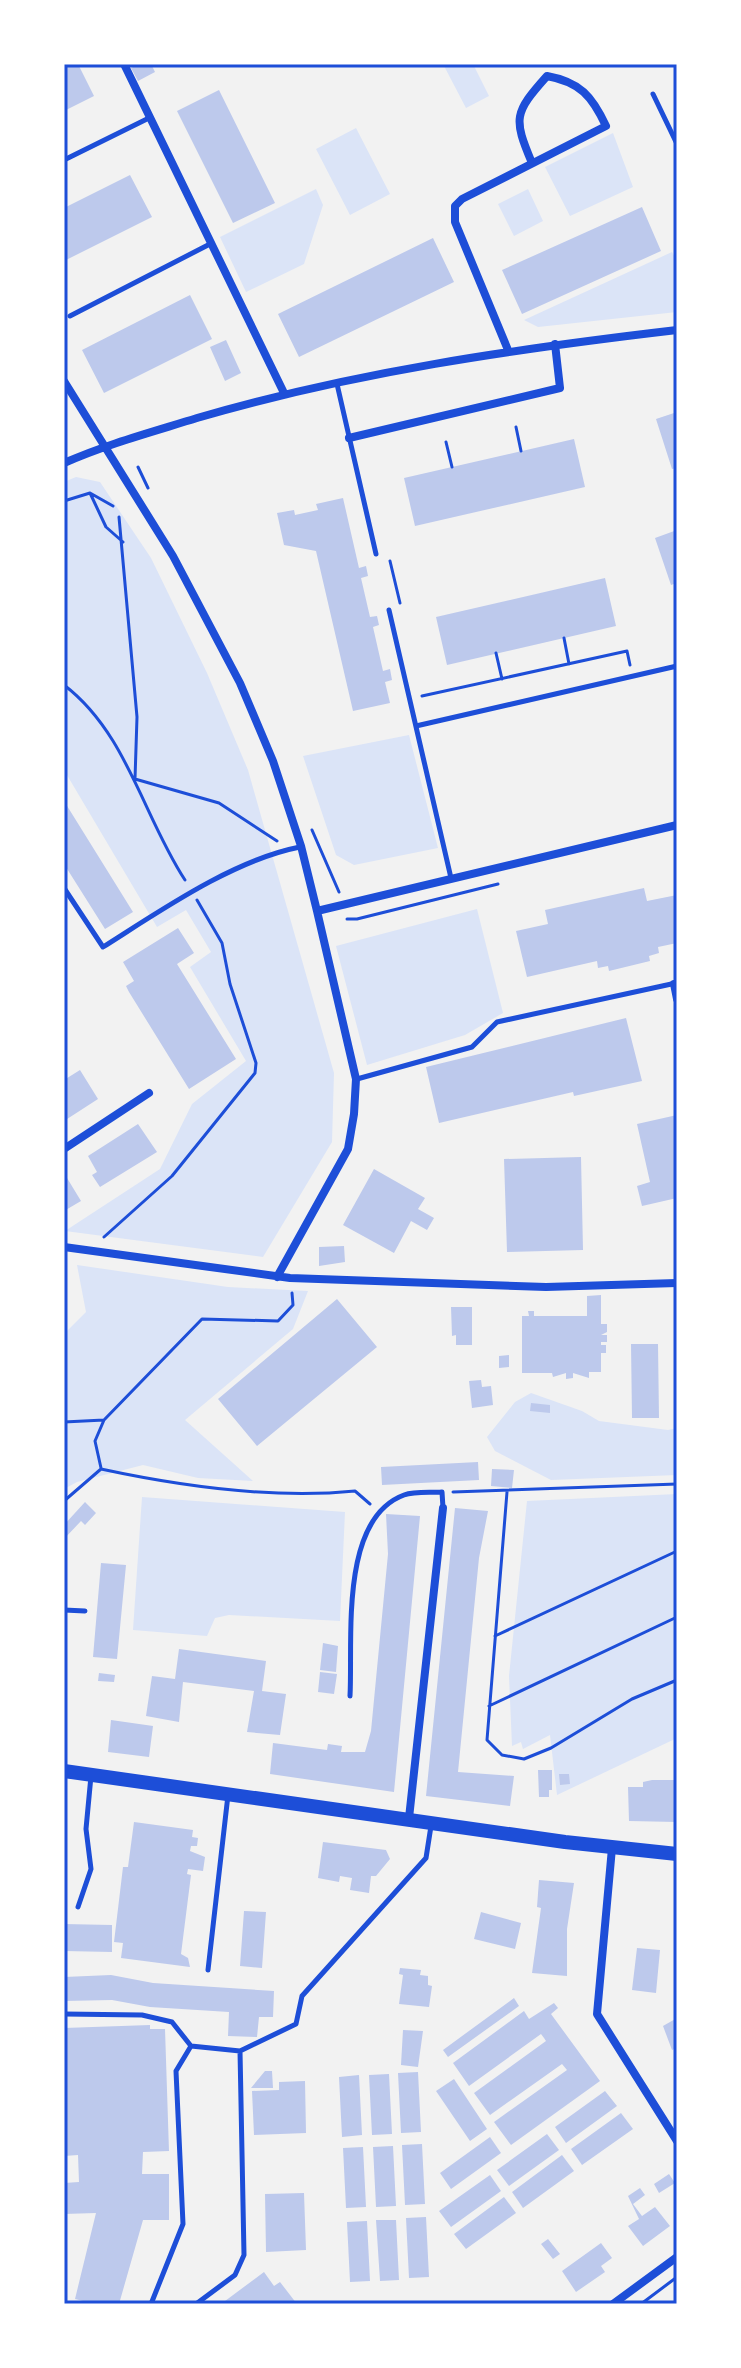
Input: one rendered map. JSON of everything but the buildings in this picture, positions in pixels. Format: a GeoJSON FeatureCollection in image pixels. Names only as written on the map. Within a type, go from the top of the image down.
{"type":"FeatureCollection","features":[{"type":"Feature","properties":{"kind":"main road"},"geometry":{"type":"LineString","coordinates":[[64,1771],[612,1848],[677,1854]]}},
{"type":"Feature","properties":{"kind":"street"},"geometry":{"type":"LineString","coordinates":[[124,64],[284,393]]}},
{"type":"Feature","properties":{"kind":"street"},"geometry":{"type":"LineString","coordinates":[[508,350],[455,222],[455,206],[462,199],[606,126],[592,97],[570,81],[547,76],[524,102],[517,128],[532,163]]}},
{"type":"Feature","properties":{"kind":"street"},"geometry":{"type":"LineString","coordinates":[[64,463],[101,446],[284,393],[508,350],[677,330]]}},
{"type":"Feature","properties":{"kind":"street"},"geometry":{"type":"LineString","coordinates":[[349,438],[560,388],[555,344]]}},
{"type":"Feature","properties":{"kind":"street"},"geometry":{"type":"LineString","coordinates":[[64,381],[101,446],[173,556],[240,683],[273,761],[301,846],[317,911],[356,1079],[348,1149],[277,1277]]}},
{"type":"Feature","properties":{"kind":"street"},"geometry":{"type":"LineString","coordinates":[[317,911],[677,825]]}},
{"type":"Feature","properties":{"kind":"street"},"geometry":{"type":"LineString","coordinates":[[675,983],[677,999]]}},
{"type":"Feature","properties":{"kind":"street"},"geometry":{"type":"LineString","coordinates":[[64,1149],[149,1093]]}},
{"type":"Feature","properties":{"kind":"street"},"geometry":{"type":"LineString","coordinates":[[64,1247],[290,1278],[546,1287],[677,1283]]}},
{"type":"Feature","properties":{"kind":"street"},"geometry":{"type":"LineString","coordinates":[[409,1818],[443,1508]]}},
{"type":"Feature","properties":{"kind":"street"},"geometry":{"type":"LineString","coordinates":[[612,1848],[612,1873],[601,1936],[597,2014],[677,2141]]}},
{"type":"Feature","properties":{"kind":"street"},"geometry":{"type":"LineString","coordinates":[[613,2304],[677,2257]]}},
{"type":"Feature","properties":{"kind":"lane"},"geometry":{"type":"LineString","coordinates":[[653,94],[677,144]]}},
{"type":"Feature","properties":{"kind":"lane"},"geometry":{"type":"LineString","coordinates":[[64,160],[150,117]]}},
{"type":"Feature","properties":{"kind":"lane"},"geometry":{"type":"LineString","coordinates":[[70,316],[211,243]]}},
{"type":"Feature","properties":{"kind":"lane"},"geometry":{"type":"LineString","coordinates":[[337,383],[376,554]]}},
{"type":"Feature","properties":{"kind":"lane"},"geometry":{"type":"LineString","coordinates":[[389,610],[451,878]]}},
{"type":"Feature","properties":{"kind":"lane"},"geometry":{"type":"LineString","coordinates":[[416,726],[677,666]]}},
{"type":"Feature","properties":{"kind":"lane"},"geometry":{"type":"LineString","coordinates":[[64,888],[103,947],[193,893],[301,846]]}},
{"type":"Feature","properties":{"kind":"lane"},"geometry":{"type":"LineString","coordinates":[[356,1079],[472,1047],[497,1022],[675,983]]}},
{"type":"Feature","properties":{"kind":"lane"},"geometry":{"type":"LineString","coordinates":[[350,1696],[353,1578],[360,1548],[379,1512],[405,1494],[442,1492],[443,1508]]}},
{"type":"Feature","properties":{"kind":"lane"},"geometry":{"type":"LineString","coordinates":[[64,1610],[85,1611]]}},
{"type":"Feature","properties":{"kind":"lane"},"geometry":{"type":"LineString","coordinates":[[78,1907],[91,1869],[86,1829],[91,1775]]}},
{"type":"Feature","properties":{"kind":"lane"},"geometry":{"type":"LineString","coordinates":[[208,1970],[228,1794]]}},
{"type":"Feature","properties":{"kind":"lane"},"geometry":{"type":"LineString","coordinates":[[64,2014],[142,2015],[172,2022],[191,2046],[240,2051],[296,2024],[302,1996],[426,1858],[431,1821]]}},
{"type":"Feature","properties":{"kind":"lane"},"geometry":{"type":"LineString","coordinates":[[151,2304],[183,2224],[176,2071],[191,2046]]}},
{"type":"Feature","properties":{"kind":"lane"},"geometry":{"type":"LineString","coordinates":[[196,2304],[235,2275],[244,2255],[240,2051]]}},
{"type":"Feature","properties":{"kind":"path"},"geometry":{"type":"LineString","coordinates":[[516,427],[521,451]]}},
{"type":"Feature","properties":{"kind":"path"},"geometry":{"type":"LineString","coordinates":[[446,442],[452,467]]}},
{"type":"Feature","properties":{"kind":"path"},"geometry":{"type":"LineString","coordinates":[[138,467],[152,494]]}},
{"type":"Feature","properties":{"kind":"path"},"geometry":{"type":"LineString","coordinates":[[64,501],[90,493],[113,506]]}},
{"type":"Feature","properties":{"kind":"path"},"geometry":{"type":"LineString","coordinates":[[90,493],[106,527],[123,542]]}},
{"type":"Feature","properties":{"kind":"path"},"geometry":{"type":"LineString","coordinates":[[119,517],[137,717],[135,779]]}},
{"type":"Feature","properties":{"kind":"path"},"geometry":{"type":"LineString","coordinates":[[390,561],[401,608]]}},
{"type":"Feature","properties":{"kind":"path"},"geometry":{"type":"LineString","coordinates":[[564,638],[569,664]]}},
{"type":"Feature","properties":{"kind":"path"},"geometry":{"type":"LineString","coordinates":[[419,682],[422,697],[627,651],[633,676]]}},
{"type":"Feature","properties":{"kind":"path"},"geometry":{"type":"LineString","coordinates":[[496,653],[502,679]]}},
{"type":"Feature","properties":{"kind":"path"},"geometry":{"type":"LineString","coordinates":[[64,685],[85,701],[135,779],[163,847],[222,943],[230,984],[256,1063],[255,1073],[172,1176],[91,1251]]}},
{"type":"Feature","properties":{"kind":"path"},"geometry":{"type":"LineString","coordinates":[[135,779],[219,803],[289,849]]}},
{"type":"Feature","properties":{"kind":"path"},"geometry":{"type":"LineString","coordinates":[[308,818],[347,919],[502,883]]}},
{"type":"Feature","properties":{"kind":"path"},"geometry":{"type":"LineString","coordinates":[[101,1469],[95,1441],[104,1420],[202,1319],[278,1321],[293,1305],[290,1278]]}},
{"type":"Feature","properties":{"kind":"path"},"geometry":{"type":"LineString","coordinates":[[64,1422],[104,1420]]}},
{"type":"Feature","properties":{"kind":"path"},"geometry":{"type":"LineString","coordinates":[[64,1501],[101,1469]]}},
{"type":"Feature","properties":{"kind":"path"},"geometry":{"type":"LineString","coordinates":[[101,1469],[141,1478],[309,1496],[355,1491],[379,1512]]}},
{"type":"Feature","properties":{"kind":"path"},"geometry":{"type":"LineString","coordinates":[[442,1492],[677,1484]]}},
{"type":"Feature","properties":{"kind":"path"},"geometry":{"type":"LineString","coordinates":[[507,1492],[487,1740],[502,1755],[524,1759],[551,1748],[632,1699],[677,1680]]}},
{"type":"Feature","properties":{"kind":"path"},"geometry":{"type":"LineString","coordinates":[[495,1636],[677,1551]]}},
{"type":"Feature","properties":{"kind":"path"},"geometry":{"type":"LineString","coordinates":[[489,1706],[677,1617]]}},
{"type":"Feature","properties":{"kind":"path"},"geometry":{"type":"LineString","coordinates":[[641,2304],[677,2277]]}},
{"type":"Feature","properties":{"kind":"shaded area"},"geometry":{"type":"Polygon","coordinates":[[[443,64],[473,64],[489,96],[466,108],[443,64]]]}},
{"type":"Feature","properties":{"kind":"shaded area"},"geometry":{"type":"Polygon","coordinates":[[[356,128],[390,194],[350,215],[316,149],[356,128]]]}},
{"type":"Feature","properties":{"kind":"shaded area"},"geometry":{"type":"Polygon","coordinates":[[[613,133],[633,187],[570,216],[545,167],[613,133]]]}},
{"type":"Feature","properties":{"kind":"shaded area"},"geometry":{"type":"Polygon","coordinates":[[[316,189],[323,205],[304,264],[246,292],[220,237],[316,189]]]}},
{"type":"Feature","properties":{"kind":"shaded area"},"geometry":{"type":"Polygon","coordinates":[[[528,189],[543,221],[514,236],[498,204],[528,189]]]}},
{"type":"Feature","properties":{"kind":"shaded area"},"geometry":{"type":"Polygon","coordinates":[[[672,252],[677,261],[677,312],[538,327],[524,320],[672,252]]]}},
{"type":"Feature","properties":{"kind":"shaded area"},"geometry":{"type":"Polygon","coordinates":[[[76,477],[100,482],[151,558],[207,673],[248,770],[334,1073],[332,1142],[263,1257],[65,1231],[160,1169],[192,1104],[246,1061],[190,967],[211,952],[186,910],[157,927],[64,770],[64,482],[76,477]]]}},
{"type":"Feature","properties":{"kind":"shaded area"},"geometry":{"type":"Polygon","coordinates":[[[409,735],[438,848],[354,865],[336,855],[303,756],[409,735]]]}},
{"type":"Feature","properties":{"kind":"shaded area"},"geometry":{"type":"Polygon","coordinates":[[[477,909],[503,1013],[465,1035],[367,1065],[336,946],[477,909]]]}},
{"type":"Feature","properties":{"kind":"shaded area"},"geometry":{"type":"Polygon","coordinates":[[[77,1265],[228,1287],[308,1291],[293,1329],[185,1420],[253,1481],[198,1478],[143,1465],[77,1482],[64,1489],[64,1334],[86,1312],[77,1265]]]}},
{"type":"Feature","properties":{"kind":"shaded area"},"geometry":{"type":"Polygon","coordinates":[[[531,1393],[582,1411],[599,1421],[668,1430],[677,1428],[677,1475],[551,1480],[495,1451],[487,1437],[515,1402],[531,1393]]]}},
{"type":"Feature","properties":{"kind":"shaded area"},"geometry":{"type":"Polygon","coordinates":[[[677,1494],[677,1738],[557,1795],[550,1735],[523,1749],[521,1742],[512,1746],[509,1676],[527,1501],[677,1494]]]}},
{"type":"Feature","properties":{"kind":"shaded area"},"geometry":{"type":"Polygon","coordinates":[[[142,1497],[345,1512],[340,1621],[229,1615],[215,1618],[207,1636],[133,1630],[142,1497]]]}}]}
